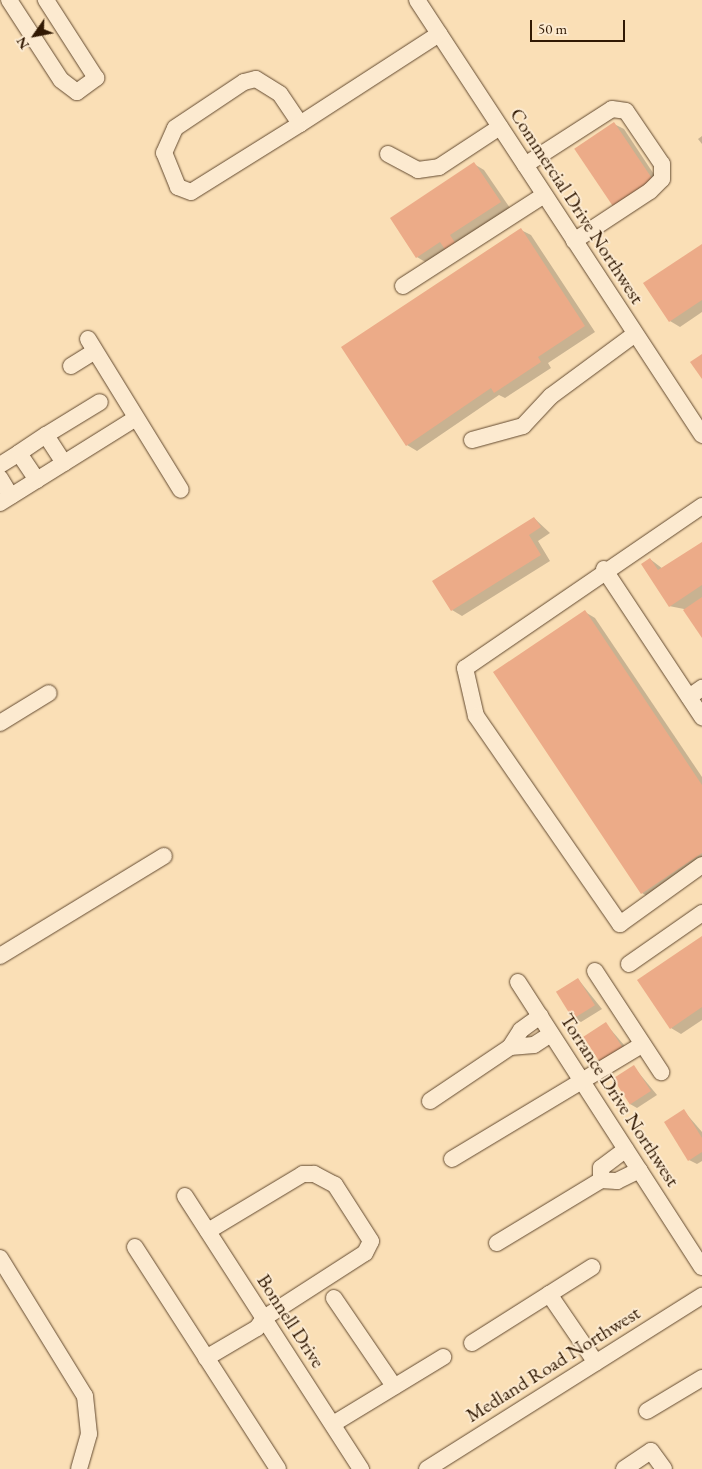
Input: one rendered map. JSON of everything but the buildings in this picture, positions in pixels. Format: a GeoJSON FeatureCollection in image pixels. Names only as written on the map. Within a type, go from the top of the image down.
{"type":"FeatureCollection","features":[{"type":"Feature","properties":{"kind":"street"},"geometry":{"type":"LineString","coordinates":[[9,0],[61,80],[76,92],[96,78],[46,0]]}},
{"type":"Feature","properties":{"kind":"street","name":"Commercial Drive Northwest"},"geometry":{"type":"LineString","coordinates":[[417,0],[702,435]]}},
{"type":"Feature","properties":{"kind":"street"},"geometry":{"type":"LineString","coordinates":[[300,124],[274,89],[256,79],[244,82],[175,128],[166,141],[164,153],[172,178],[178,187],[191,192],[300,124],[439,34]]}},
{"type":"Feature","properties":{"kind":"street"},"geometry":{"type":"LineString","coordinates":[[525,166],[612,110],[626,111],[662,164],[662,179],[650,191],[574,240]]}},
{"type":"Feature","properties":{"kind":"street"},"geometry":{"type":"LineString","coordinates":[[388,154],[418,170],[439,167],[500,127]]}},
{"type":"Feature","properties":{"kind":"street"},"geometry":{"type":"LineString","coordinates":[[403,286],[544,195]]}},
{"type":"Feature","properties":{"kind":"street"},"geometry":{"type":"LineString","coordinates":[[472,440],[523,426],[551,396],[635,334]]}},
{"type":"Feature","properties":{"kind":"street"},"geometry":{"type":"LineString","coordinates":[[71,366],[91,345],[181,490]]}},
{"type":"Feature","properties":{"kind":"street"},"geometry":{"type":"LineString","coordinates":[[0,465],[100,402]]}},
{"type":"Feature","properties":{"kind":"street"},"geometry":{"type":"LineString","coordinates":[[0,478],[5,500],[136,418]]}},
{"type":"Feature","properties":{"kind":"street"},"geometry":{"type":"LineString","coordinates":[[46,436],[64,463]]}},
{"type":"Feature","properties":{"kind":"street"},"geometry":{"type":"LineString","coordinates":[[19,453],[36,480]]}},
{"type":"Feature","properties":{"kind":"street"},"geometry":{"type":"LineString","coordinates":[[702,506],[604,569],[465,668],[476,716],[620,924],[702,865]]}},
{"type":"Feature","properties":{"kind":"street"},"geometry":{"type":"LineString","coordinates":[[604,569],[696,693],[702,717]]}},
{"type":"Feature","properties":{"kind":"street"},"geometry":{"type":"LineString","coordinates":[[0,723],[49,692]]}},
{"type":"Feature","properties":{"kind":"street"},"geometry":{"type":"LineString","coordinates":[[0,956],[164,856]]}},
{"type":"Feature","properties":{"kind":"street"},"geometry":{"type":"LineString","coordinates":[[629,964],[702,913]]}},
{"type":"Feature","properties":{"kind":"street"},"geometry":{"type":"LineString","coordinates":[[595,970],[660,1072]]}},
{"type":"Feature","properties":{"kind":"street","name":"Torrance Drive Northwest"},"geometry":{"type":"LineString","coordinates":[[518,982],[702,1266]]}},
{"type":"Feature","properties":{"kind":"street"},"geometry":{"type":"LineString","coordinates":[[430,1101],[510,1047],[521,1030],[540,1016]]}},
{"type":"Feature","properties":{"kind":"street"},"geometry":{"type":"LineString","coordinates":[[510,1047],[534,1045],[552,1034]]}},
{"type":"Feature","properties":{"kind":"street"},"geometry":{"type":"LineString","coordinates":[[452,1159],[642,1045]]}},
{"type":"Feature","properties":{"kind":"street"},"geometry":{"type":"LineString","coordinates":[[601,1180],[601,1168],[626,1148]]}},
{"type":"Feature","properties":{"kind":"street"},"geometry":{"type":"LineString","coordinates":[[497,1244],[601,1180],[617,1181],[640,1170]]}},
{"type":"Feature","properties":{"kind":"street"},"geometry":{"type":"LineString","coordinates":[[206,1358],[257,1328],[264,1318],[365,1253],[371,1240],[335,1186],[314,1174],[303,1174],[208,1231]]}},
{"type":"Feature","properties":{"kind":"street","name":"Bonnell Drive"},"geometry":{"type":"LineString","coordinates":[[186,1196],[362,1469]]}},
{"type":"Feature","properties":{"kind":"street"},"geometry":{"type":"LineString","coordinates":[[135,1247],[278,1469]]}},
{"type":"Feature","properties":{"kind":"street"},"geometry":{"type":"LineString","coordinates":[[0,1258],[75,1372],[85,1396],[89,1434],[79,1469]]}},
{"type":"Feature","properties":{"kind":"street"},"geometry":{"type":"LineString","coordinates":[[472,1343],[592,1267]]}},
{"type":"Feature","properties":{"kind":"street"},"geometry":{"type":"LineString","coordinates":[[549,1294],[596,1363]]}},
{"type":"Feature","properties":{"kind":"street","name":"Medland Road Northwest"},"geometry":{"type":"LineString","coordinates":[[427,1469],[702,1296]]}},
{"type":"Feature","properties":{"kind":"street"},"geometry":{"type":"LineString","coordinates":[[334,1298],[394,1386]]}},
{"type":"Feature","properties":{"kind":"street"},"geometry":{"type":"LineString","coordinates":[[333,1424],[443,1357]]}},
{"type":"Feature","properties":{"kind":"street"},"geometry":{"type":"LineString","coordinates":[[647,1411],[702,1378]]}},
{"type":"Feature","properties":{"kind":"street"},"geometry":{"type":"LineString","coordinates":[[624,1469],[651,1451],[664,1469]]}}]}
